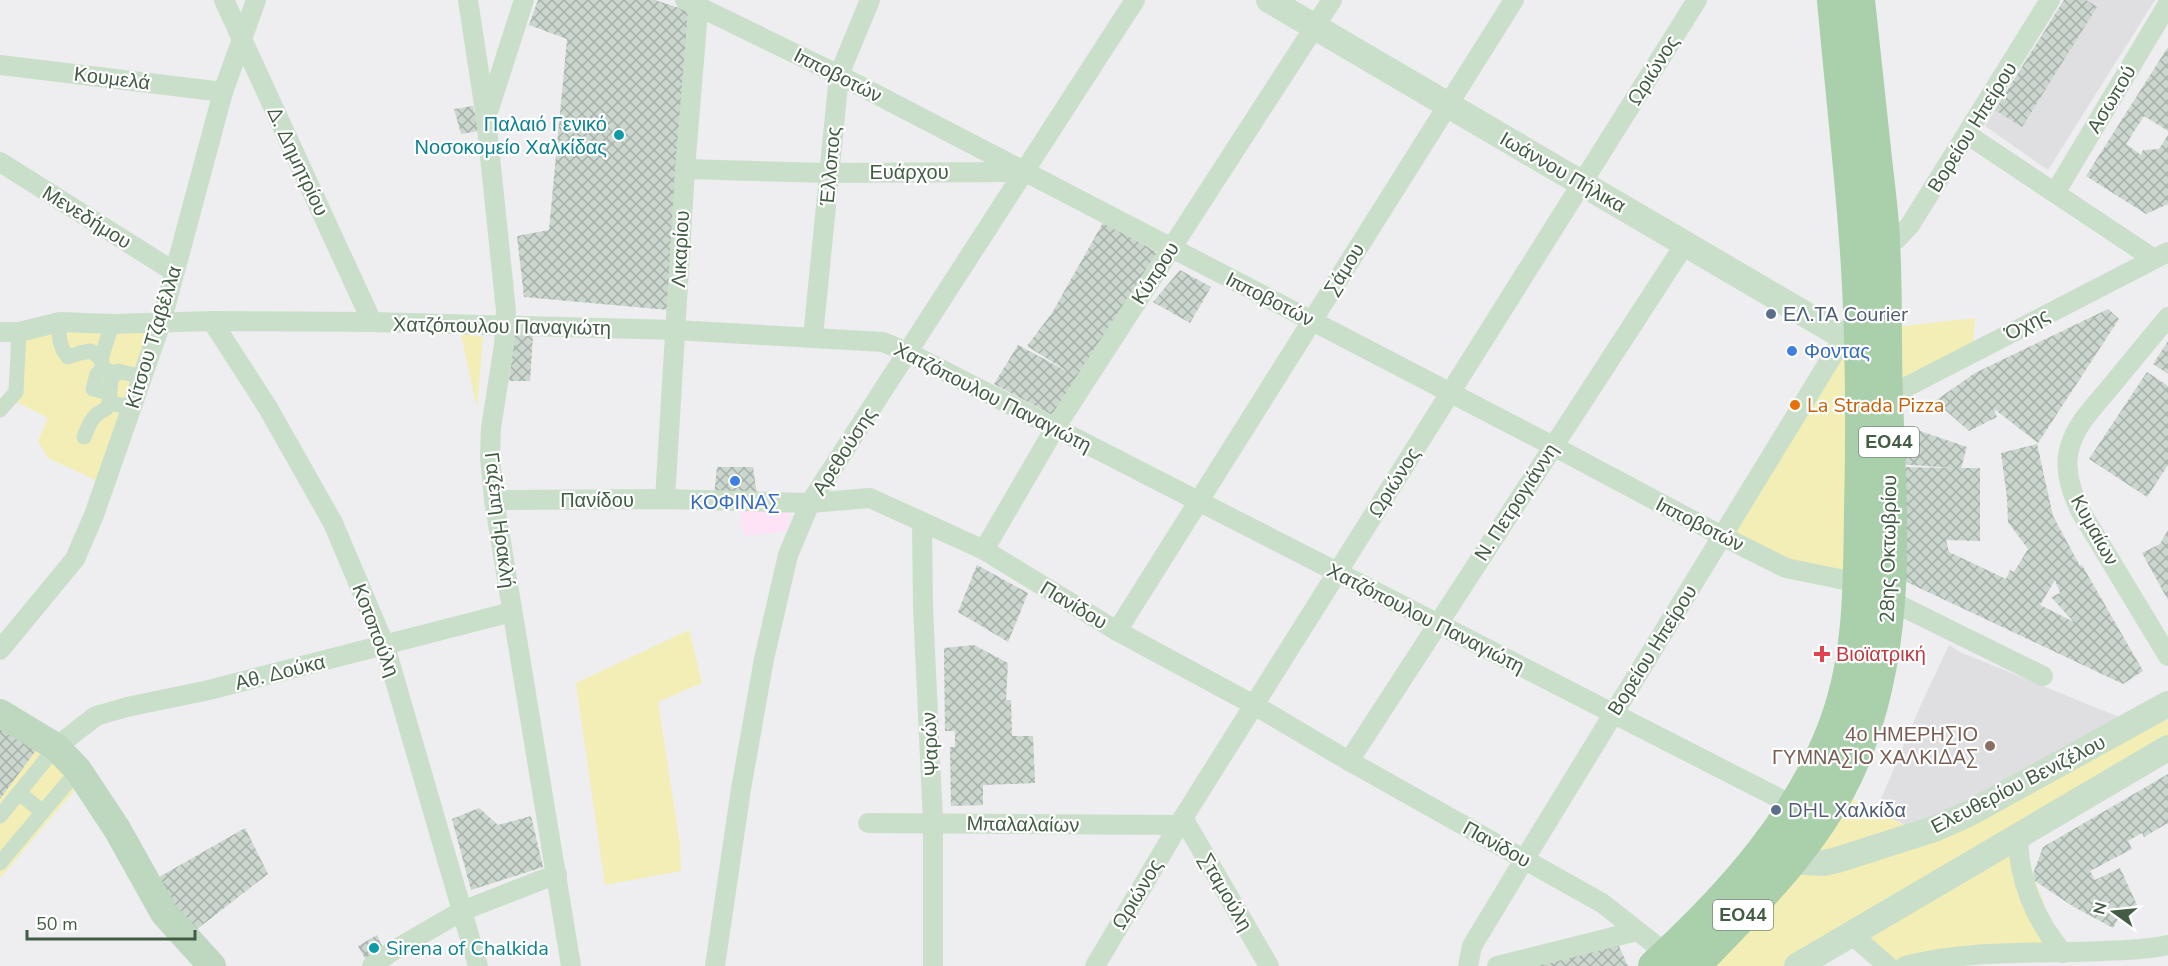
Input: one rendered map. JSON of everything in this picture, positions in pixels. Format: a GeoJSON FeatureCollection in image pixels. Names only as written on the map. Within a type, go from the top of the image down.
{"type":"FeatureCollection","features":[{"type":"Feature","properties":{"kind":"main road","name":"28ης Οκτωβρίου"},"geometry":{"type":"LineString","coordinates":[[1794,806],[1837,719],[1854,643],[1859,583],[1861,484],[1852,337],[1855,239],[1833,0]]}},
{"type":"Feature","properties":{"kind":"main road","name":"28ης Οκτωβρίου"},"geometry":{"type":"LineString","coordinates":[[1791,861],[1822,817],[1852,765],[1876,692],[1891,601],[1892,503],[1884,243],[1859,0]]}},
{"type":"Feature","properties":{"kind":"main road"},"geometry":{"type":"LineString","coordinates":[[0,714],[56,747],[78,770],[117,829],[164,913],[212,966]]}},
{"type":"Feature","properties":{"kind":"main road","name":"ΕΟ44"},"geometry":{"type":"LineString","coordinates":[[1672,962],[1740,878],[1794,806]]}},
{"type":"Feature","properties":{"kind":"main road","name":"ΕΟ44"},"geometry":{"type":"LineString","coordinates":[[1672,962],[1762,896],[1791,861]]}},
{"type":"Feature","properties":{"kind":"street","name":"Δ. Δημητρίου"},"geometry":{"type":"LineString","coordinates":[[224,0],[372,322]]}},
{"type":"Feature","properties":{"kind":"street","name":"Κίτσου Τζαβέλλα"},"geometry":{"type":"LineString","coordinates":[[0,650],[75,559],[102,495],[160,323],[224,92],[255,0]]}},
{"type":"Feature","properties":{"kind":"street","name":"Γαζέπη Ηρακλή"},"geometry":{"type":"LineString","coordinates":[[468,0],[486,118],[505,298],[506,326],[491,429],[490,457],[494,500],[571,966]]}},
{"type":"Feature","properties":{"kind":"street"},"geometry":{"type":"LineString","coordinates":[[486,118],[524,0]]}},
{"type":"Feature","properties":{"kind":"street","name":"Έλλοπος"},"geometry":{"type":"LineString","coordinates":[[813,337],[839,75],[870,0]]}},
{"type":"Feature","properties":{"kind":"street","name":"Αρεθούσης"},"geometry":{"type":"LineString","coordinates":[[715,966],[741,789],[764,659],[788,555],[810,503],[1135,0]]}},
{"type":"Feature","properties":{"kind":"street","name":"Ιωάννου Πήλικα"},"geometry":{"type":"LineString","coordinates":[[1269,0],[1685,244],[1852,337]]}},
{"type":"Feature","properties":{"kind":"street","name":"Κύπρου"},"geometry":{"type":"LineString","coordinates":[[984,550],[1055,428],[1332,0]]}},
{"type":"Feature","properties":{"kind":"street","name":"Σάμου"},"geometry":{"type":"LineString","coordinates":[[1117,631],[1514,0]]}},
{"type":"Feature","properties":{"kind":"street","name":"Βορείου Ηπείρου"},"geometry":{"type":"LineString","coordinates":[[1884,243],[1897,239],[1904,233],[1968,135],[2050,0]]}},
{"type":"Feature","properties":{"kind":"street","name":"Ιπποβοτών"},"geometry":{"type":"LineString","coordinates":[[694,1],[1786,568],[1859,583]]}},
{"type":"Feature","properties":{"kind":"street","name":"Λικαρίου"},"geometry":{"type":"LineString","coordinates":[[665,499],[694,1]]}},
{"type":"Feature","properties":{"kind":"street","name":"Ωριώνος"},"geometry":{"type":"LineString","coordinates":[[1095,966],[1180,822],[1582,183],[1688,3]]}},
{"type":"Feature","properties":{"kind":"street","name":"Ασωπού"},"geometry":{"type":"LineString","coordinates":[[2055,193],[2168,4]]}},
{"type":"Feature","properties":{"kind":"street","name":"Κουμελά"},"geometry":{"type":"LineString","coordinates":[[0,65],[224,92]]}},
{"type":"Feature","properties":{"kind":"street"},"geometry":{"type":"LineString","coordinates":[[1968,135],[2055,193],[2161,256]]}},
{"type":"Feature","properties":{"kind":"street","name":"Μενεδήμου"},"geometry":{"type":"LineString","coordinates":[[0,162],[173,271]]}},
{"type":"Feature","properties":{"kind":"street","name":"Ευάρχου"},"geometry":{"type":"LineString","coordinates":[[685,169],[829,173],[1024,171]]}},
{"type":"Feature","properties":{"kind":"street","name":"Ν. Πετρογιάννη"},"geometry":{"type":"LineString","coordinates":[[1349,761],[1685,244]]}},
{"type":"Feature","properties":{"kind":"street","name":"Όχης"},"geometry":{"type":"LineString","coordinates":[[1887,397],[2161,256]]}},
{"type":"Feature","properties":{"kind":"street","name":"Κυμαίων"},"geometry":{"type":"LineString","coordinates":[[2168,317],[2079,425],[2067,461],[2070,482],[2081,512],[2168,656]]}},
{"type":"Feature","properties":{"kind":"street","name":"Χατζόπουλου Παναγιώτη"},"geometry":{"type":"LineString","coordinates":[[10,332],[60,322],[112,324],[212,321],[372,322],[675,330],[883,342],[907,352],[1794,806]]}},
{"type":"Feature","properties":{"kind":"street","name":"Κοτοπούλη"},"geometry":{"type":"LineString","coordinates":[[212,321],[268,408],[333,523],[385,646],[478,966]]}},
{"type":"Feature","properties":{"kind":"street"},"geometry":{"type":"LineString","coordinates":[[60,322],[58,335],[63,352],[68,357],[80,352],[92,351],[107,367],[111,379],[106,410],[98,412],[90,422],[84,437]]}},
{"type":"Feature","properties":{"kind":"street"},"geometry":{"type":"LineString","coordinates":[[107,367],[112,324]]}},
{"type":"Feature","properties":{"kind":"street"},"geometry":{"type":"LineString","coordinates":[[0,410],[16,392],[10,332]]}},
{"type":"Feature","properties":{"kind":"street","name":"Βορείου Ηπείρου"},"geometry":{"type":"LineString","coordinates":[[1468,966],[1472,946],[1612,713],[1722,536],[1852,337]]}},
{"type":"Feature","properties":{"kind":"street"},"geometry":{"type":"LineString","coordinates":[[107,367],[142,377]]}},
{"type":"Feature","properties":{"kind":"street"},"geometry":{"type":"LineString","coordinates":[[109,396],[132,407]]}},
{"type":"Feature","properties":{"kind":"street","name":"Πανίδου"},"geometry":{"type":"LineString","coordinates":[[494,500],[665,499],[810,503],[870,498],[984,550],[1117,631],[1254,705],[1602,903],[1672,962]]}},
{"type":"Feature","properties":{"kind":"street","name":"Ψαρών"},"geometry":{"type":"LineString","coordinates":[[922,523],[923,607],[933,822],[933,966]]}},
{"type":"Feature","properties":{"kind":"street"},"geometry":{"type":"LineString","coordinates":[[1891,601],[2043,676]]}},
{"type":"Feature","properties":{"kind":"street","name":"Αθ. Δούκα"},"geometry":{"type":"LineString","coordinates":[[56,747],[96,716],[127,707],[210,690],[512,612]]}},
{"type":"Feature","properties":{"kind":"street","name":"Ελευθερίου Βενιζέλου"},"geometry":{"type":"LineString","coordinates":[[1791,861],[1837,860],[1934,829],[1970,813],[2168,704]]}},
{"type":"Feature","properties":{"kind":"street"},"geometry":{"type":"LineString","coordinates":[[0,816],[56,747]]}},
{"type":"Feature","properties":{"kind":"street"},"geometry":{"type":"LineString","coordinates":[[1797,966],[2168,748]]}},
{"type":"Feature","properties":{"kind":"street"},"geometry":{"type":"LineString","coordinates":[[0,863],[78,770]]}},
{"type":"Feature","properties":{"kind":"street"},"geometry":{"type":"LineString","coordinates":[[19,793],[43,812]]}},
{"type":"Feature","properties":{"kind":"street","name":"Μπαλαλαίων"},"geometry":{"type":"LineString","coordinates":[[868,823],[1180,822]]}},
{"type":"Feature","properties":{"kind":"street","name":"Σταμούλη"},"geometry":{"type":"LineString","coordinates":[[1180,822],[1269,966]]}},
{"type":"Feature","properties":{"kind":"street"},"geometry":{"type":"LineString","coordinates":[[2018,836],[2020,864],[2028,894],[2041,922],[2063,952]]}},
{"type":"Feature","properties":{"kind":"street"},"geometry":{"type":"LineString","coordinates":[[372,966],[391,952],[462,911],[557,874]]}},
{"type":"Feature","properties":{"kind":"street"},"geometry":{"type":"LineString","coordinates":[[1497,966],[1637,931]]}},
{"type":"Feature","properties":{"kind":"street"},"geometry":{"type":"LineString","coordinates":[[1851,934],[1888,966]]}},
{"type":"Feature","properties":{"kind":"street"},"geometry":{"type":"LineString","coordinates":[[1905,966],[1948,958],[2139,949],[2168,945]]}},
{"type":"Feature","properties":{"kind":"shaded area"},"geometry":{"type":"Polygon","coordinates":[[[2064,0],[2155,0],[2048,170],[1985,126],[2064,0]]]}},
{"type":"Feature","properties":{"kind":"shaded area"},"geometry":{"type":"Polygon","coordinates":[[[1975,318],[1973,343],[1887,397],[1838,792],[1908,827],[1916,835],[2168,704],[2168,748],[2018,835],[2063,953],[1888,966],[1851,934],[1797,966],[1654,966],[1809,779],[1859,583],[1722,536],[1844,337],[1886,328],[1975,318]]]}},
{"type":"Feature","properties":{"kind":"shaded area"},"geometry":{"type":"Polygon","coordinates":[[[161,323],[106,485],[48,458],[38,441],[48,418],[11,399],[19,332],[161,323]]]}},
{"type":"Feature","properties":{"kind":"shaded area"},"geometry":{"type":"Polygon","coordinates":[[[461,334],[483,337],[477,408],[461,334]]]}},
{"type":"Feature","properties":{"kind":"shaded area"},"geometry":{"type":"Polygon","coordinates":[[[740,510],[790,512],[788,531],[744,536],[740,510]]]}},
{"type":"Feature","properties":{"kind":"shaded area"},"geometry":{"type":"Polygon","coordinates":[[[689,630],[702,683],[658,702],[680,845],[681,871],[605,885],[576,683],[689,630]]]}},
{"type":"Feature","properties":{"kind":"shaded area","name":"4ο ΗΜΕΡΗΣΙΟ ΓΥΜΝΑΣΙΟ ΧΑΛΚΙΔΑΣ"},"geometry":{"type":"Polygon","coordinates":[[[1949,645],[1960,652],[2124,719],[1979,803],[1908,826],[1876,811],[1949,645]]]}},
{"type":"Feature","properties":{"kind":"shaded area"},"geometry":{"type":"Polygon","coordinates":[[[44,740],[85,778],[0,878],[0,798],[44,740]]]}},
{"type":"Feature","properties":{"kind":"building","name":"Παλαιό Γενικό Νοσοκομείο Χαλκίδας"},"geometry":{"type":"Polygon","coordinates":[[[538,0],[655,0],[688,11],[669,310],[524,297],[517,236],[549,230],[567,39],[529,25],[538,0]]]}},
{"type":"Feature","properties":{"kind":"building"},"geometry":{"type":"Polygon","coordinates":[[[2064,0],[2086,0],[2097,7],[2022,127],[1995,110],[2064,0]]]}},
{"type":"Feature","properties":{"kind":"building"},"geometry":{"type":"Polygon","coordinates":[[[2168,47],[2168,131],[2144,116],[2126,144],[2141,155],[2143,150],[2159,149],[2168,135],[2168,204],[2146,214],[2086,176],[2168,47]]]}},
{"type":"Feature","properties":{"kind":"building"},"geometry":{"type":"Polygon","coordinates":[[[473,106],[479,131],[461,134],[454,109],[473,106]]]}},
{"type":"Feature","properties":{"kind":"building"},"geometry":{"type":"Polygon","coordinates":[[[1104,221],[1158,253],[1058,418],[994,384],[1018,345],[1070,373],[1027,346],[1052,313],[1104,221]]]}},
{"type":"Feature","properties":{"kind":"building"},"geometry":{"type":"Polygon","coordinates":[[[1180,270],[1211,287],[1190,323],[1153,302],[1180,270]]]}},
{"type":"Feature","properties":{"kind":"building"},"geometry":{"type":"Polygon","coordinates":[[[2108,309],[2119,319],[2038,443],[1993,408],[1997,417],[1969,431],[1935,401],[1975,373],[2108,309]]]}},
{"type":"Feature","properties":{"kind":"building"},"geometry":{"type":"Polygon","coordinates":[[[515,334],[533,335],[530,381],[509,381],[515,334]]]}},
{"type":"Feature","properties":{"kind":"building"},"geometry":{"type":"Polygon","coordinates":[[[2168,341],[2168,374],[2153,364],[2168,341]]]}},
{"type":"Feature","properties":{"kind":"building"},"geometry":{"type":"Polygon","coordinates":[[[2147,372],[2168,386],[2168,465],[2147,497],[2089,459],[2147,372]]]}},
{"type":"Feature","properties":{"kind":"building"},"geometry":{"type":"Polygon","coordinates":[[[1911,428],[1967,447],[1961,468],[1980,468],[1980,541],[1946,540],[1949,552],[2006,579],[2010,570],[2014,572],[2028,549],[2008,522],[2001,453],[2037,444],[2053,516],[2143,671],[2123,684],[1896,577],[1898,467],[1953,468],[1898,464],[1911,428]],[[2055,580],[2040,605],[2074,622],[2051,597],[2060,593],[2055,580]]]}},
{"type":"Feature","properties":{"kind":"building","name":"ΚΟΦΙΝΑΣ"},"geometry":{"type":"Polygon","coordinates":[[[717,467],[753,467],[757,494],[714,496],[717,467]]]}},
{"type":"Feature","properties":{"kind":"building"},"geometry":{"type":"Polygon","coordinates":[[[2168,530],[2168,600],[2142,553],[2160,544],[2168,530]]]}},
{"type":"Feature","properties":{"kind":"building"},"geometry":{"type":"Polygon","coordinates":[[[977,565],[1028,593],[1008,642],[958,612],[977,565]]]}},
{"type":"Feature","properties":{"kind":"building"},"geometry":{"type":"Polygon","coordinates":[[[974,645],[1008,663],[1006,700],[1011,700],[1012,736],[1033,736],[1035,783],[983,785],[983,805],[951,806],[950,747],[955,747],[955,731],[945,731],[944,648],[974,645]]]}},
{"type":"Feature","properties":{"kind":"building"},"geometry":{"type":"Polygon","coordinates":[[[0,721],[37,749],[0,799],[0,721]]]}},
{"type":"Feature","properties":{"kind":"building"},"geometry":{"type":"Polygon","coordinates":[[[2168,774],[2168,823],[2144,837],[2142,833],[2128,841],[2132,849],[2090,871],[2095,880],[2120,868],[2137,905],[2124,908],[2113,928],[2074,907],[2035,881],[2033,874],[2043,847],[2168,774]]]}},
{"type":"Feature","properties":{"kind":"building"},"geometry":{"type":"Polygon","coordinates":[[[479,808],[498,825],[531,816],[543,867],[471,890],[452,819],[479,808]]]}},
{"type":"Feature","properties":{"kind":"building"},"geometry":{"type":"Polygon","coordinates":[[[245,828],[268,874],[192,933],[154,880],[245,828]]]}},
{"type":"Feature","properties":{"kind":"building"},"geometry":{"type":"Polygon","coordinates":[[[377,935],[383,948],[366,960],[358,946],[377,935]]]}},
{"type":"Feature","properties":{"kind":"building"},"geometry":{"type":"Polygon","coordinates":[[[1617,942],[1628,966],[1513,966],[1617,942]]]}},
{"type":"Feature","properties":{"kind":"place","name":"Παλαιό Γενικό Νοσοκομείο Χαλκίδας"},"geometry":{"type":"Point","coordinates":[619,135]}},
{"type":"Feature","properties":{"kind":"place","name":"ΕΛ.ΤΑ Courier"},"geometry":{"type":"Point","coordinates":[1771,314]}},
{"type":"Feature","properties":{"kind":"place","name":"Φοντας"},"geometry":{"type":"Point","coordinates":[1792,351]}},
{"type":"Feature","properties":{"kind":"place","name":"La Strada Pizza"},"geometry":{"type":"Point","coordinates":[1795,405]}},
{"type":"Feature","properties":{"kind":"place","name":"ΚΟΦΙΝΑΣ"},"geometry":{"type":"Point","coordinates":[735,481]}},
{"type":"Feature","properties":{"kind":"place","name":"Βιοϊατρική"},"geometry":{"type":"Point","coordinates":[1822,654]}},
{"type":"Feature","properties":{"kind":"place","name":"4ο ΗΜΕΡΗΣΙΟ ΓΥΜΝΑΣΙΟ ΧΑΛΚΙΔΑΣ"},"geometry":{"type":"Point","coordinates":[1990,746]}},
{"type":"Feature","properties":{"kind":"place","name":"DHL Χαλκίδα"},"geometry":{"type":"Point","coordinates":[1776,810]}},
{"type":"Feature","properties":{"kind":"place","name":"Sirena of Chalkida"},"geometry":{"type":"Point","coordinates":[374,948]}}]}
